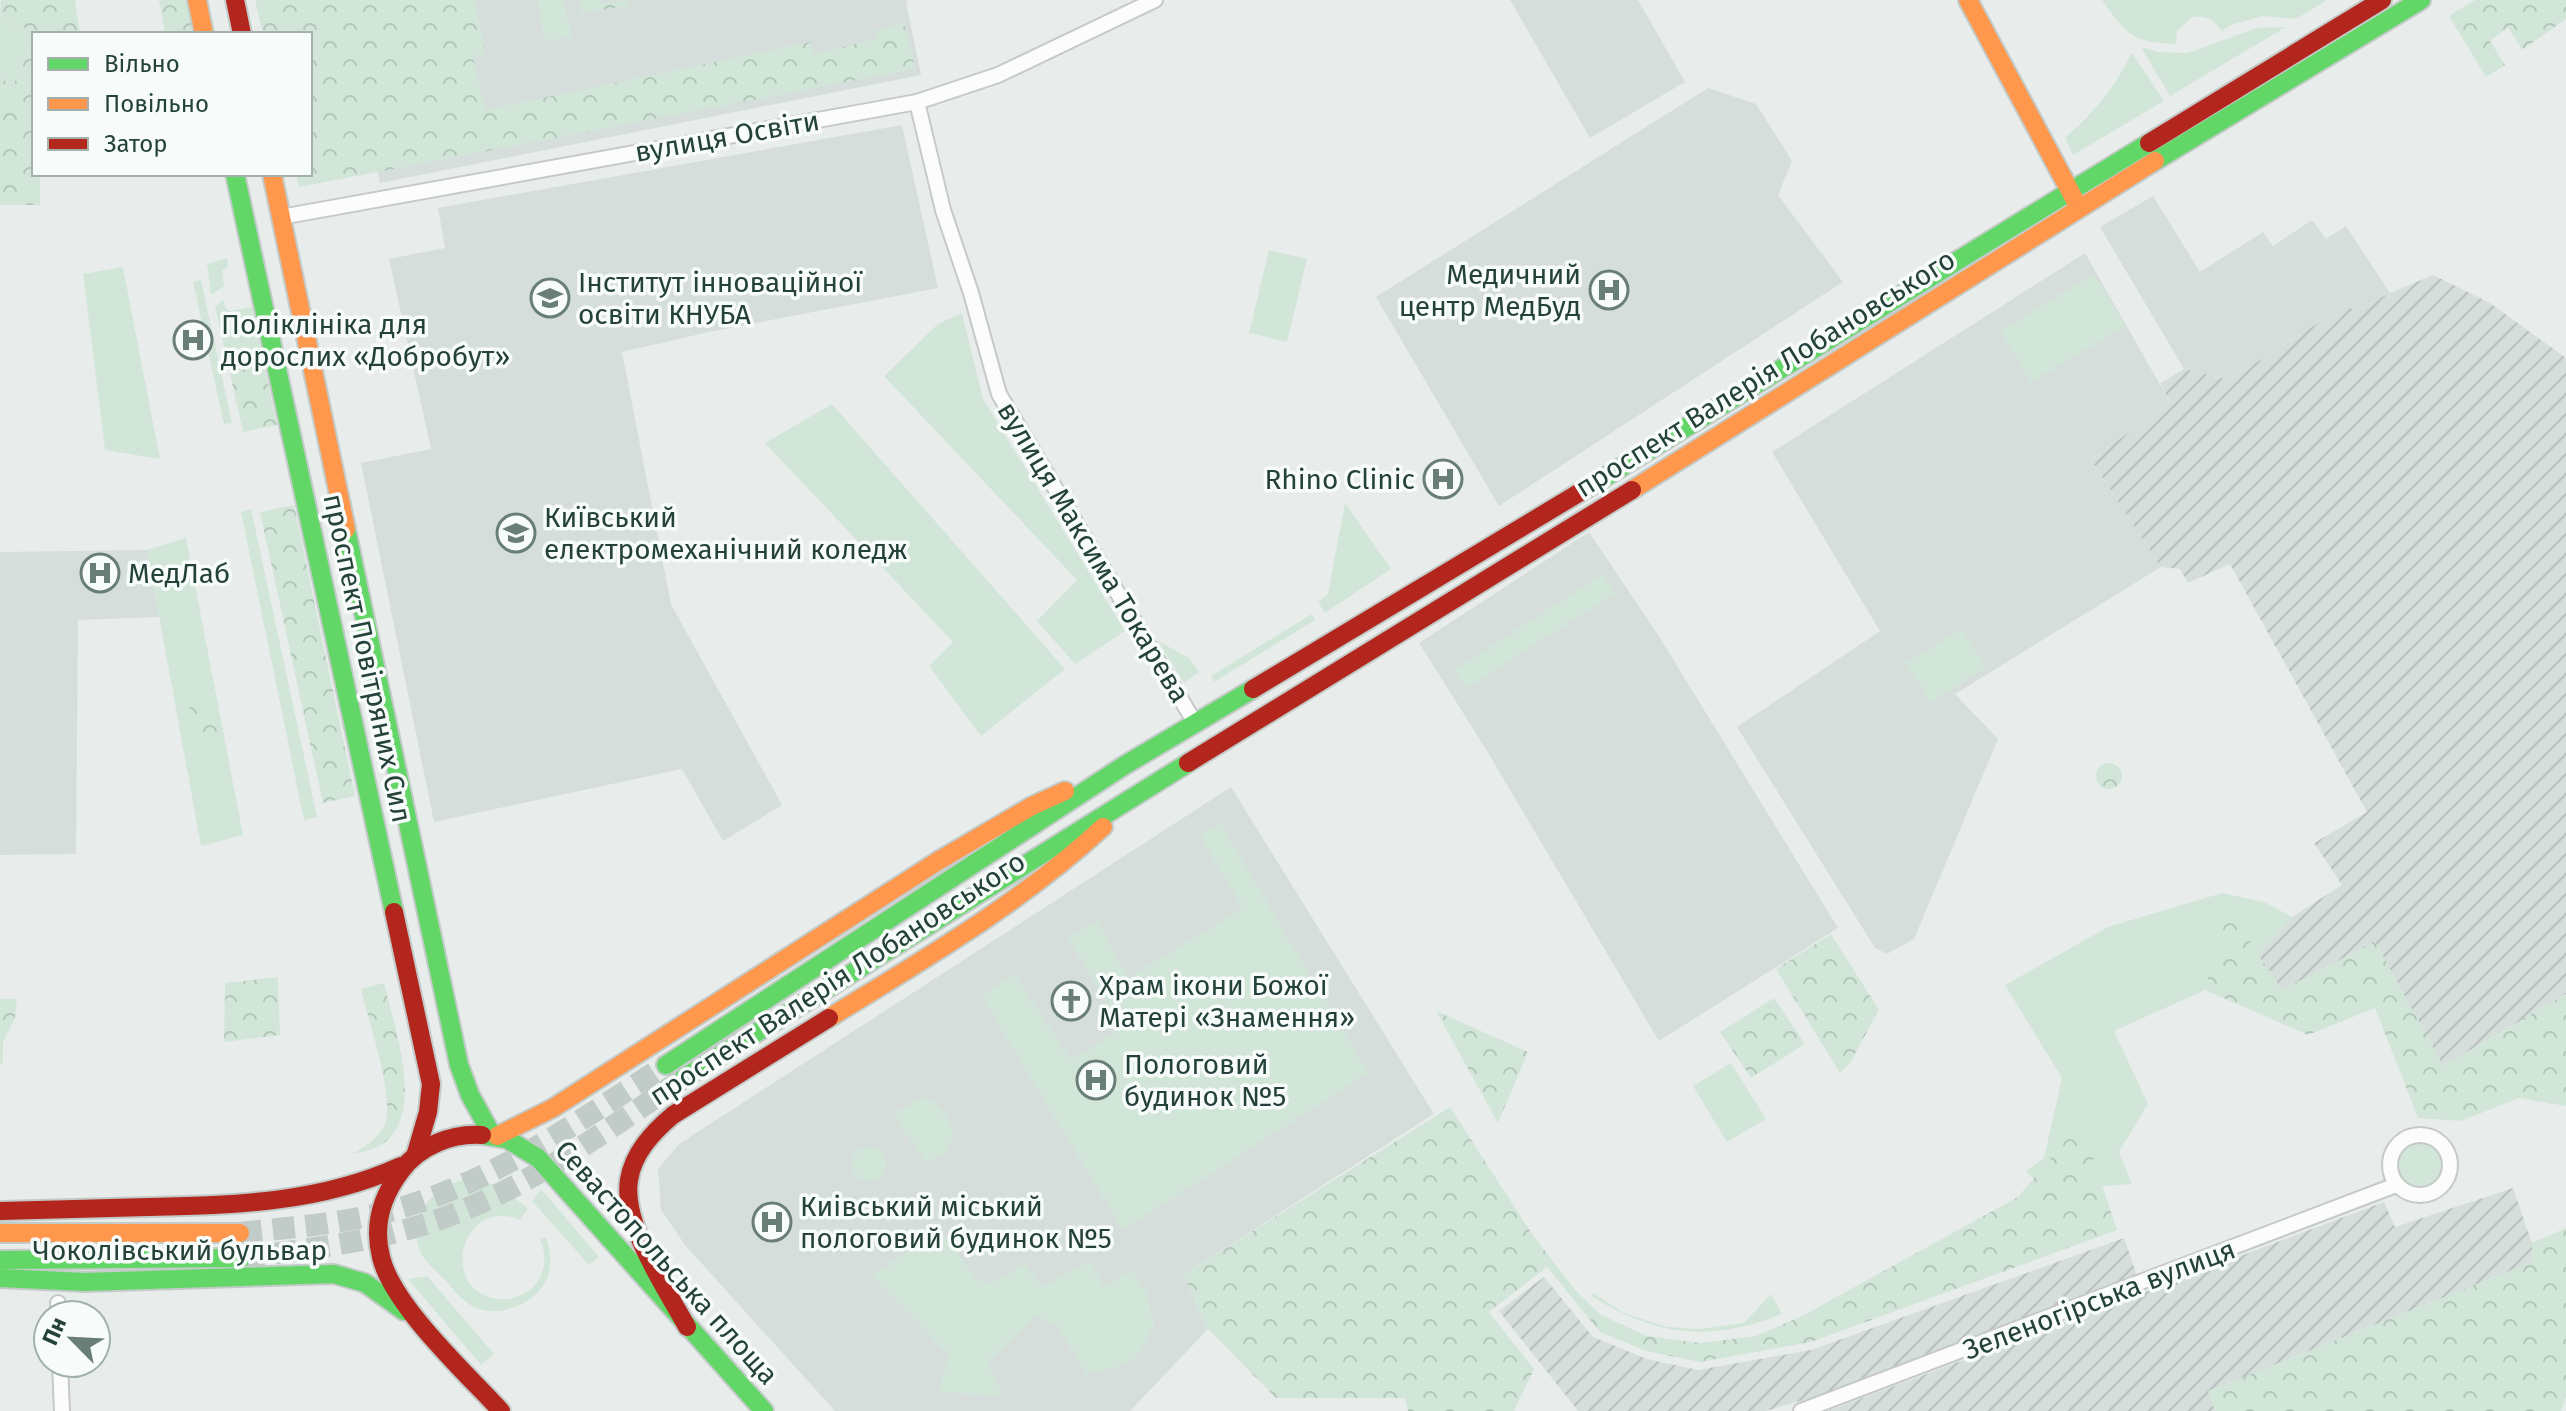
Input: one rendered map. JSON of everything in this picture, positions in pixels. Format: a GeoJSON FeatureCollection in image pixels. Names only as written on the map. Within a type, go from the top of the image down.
{"type":"FeatureCollection","features":[{"type":"Feature","properties":{"kind":"main road"},"geometry":{"type":"LineString","coordinates":[[197,0],[204,32]]}},
{"type":"Feature","properties":{"kind":"main road"},"geometry":{"type":"LineString","coordinates":[[235,0],[242,32]]}},
{"type":"Feature","properties":{"kind":"main road"},"geometry":{"type":"LineString","coordinates":[[1968,0],[2075,200]]}},
{"type":"Feature","properties":{"kind":"main road","name":"проспект Валерія Лобановського"},"geometry":{"type":"LineString","coordinates":[[684,1078],[1139,793],[1607,506],[2382,0]]}},
{"type":"Feature","properties":{"kind":"main road","name":"проспект Валерія Лобановського"},"geometry":{"type":"LineString","coordinates":[[666,1065],[1125,765],[2075,200],[2421,0]]}},
{"type":"Feature","properties":{"kind":"main road","name":"проспект Повітряних Сил"},"geometry":{"type":"LineString","coordinates":[[235,176],[431,1084],[428,1112],[409,1159]]}},
{"type":"Feature","properties":{"kind":"main road","name":"проспект Повітряних Сил"},"geometry":{"type":"LineString","coordinates":[[272,176],[459,1065],[470,1095],[494,1136]]}},
{"type":"Feature","properties":{"kind":"main road","name":"проспект Валерія Лобановського"},"geometry":{"type":"LineString","coordinates":[[494,1136],[553,1108],[938,861],[1032,806],[1125,765]]}},
{"type":"Feature","properties":{"kind":"main road","name":"проспект Валерія Лобановського"},"geometry":{"type":"LineString","coordinates":[[687,1327],[640,1237],[630,1206],[628,1182],[637,1157],[652,1132],[673,1115],[961,936],[1066,861],[1139,793]]}},
{"type":"Feature","properties":{"kind":"main road"},"geometry":{"type":"LineString","coordinates":[[494,1136],[455,1137],[409,1159],[388,1188],[379,1209],[377,1234],[381,1260],[397,1290],[436,1340],[501,1411]]}},
{"type":"Feature","properties":{"kind":"main road","name":"Севастопольська площа"},"geometry":{"type":"LineString","coordinates":[[494,1136],[519,1145],[538,1158],[764,1411]]}},
{"type":"Feature","properties":{"kind":"main road","name":"Чоколівський бульвар"},"geometry":{"type":"LineString","coordinates":[[0,1211],[249,1204],[310,1196],[373,1181],[409,1159]]}},
{"type":"Feature","properties":{"kind":"main road","name":"Чоколівський бульвар"},"geometry":{"type":"LineString","coordinates":[[0,1233],[240,1233]]}},
{"type":"Feature","properties":{"kind":"main road","name":"Чоколівський бульвар"},"geometry":{"type":"LineString","coordinates":[[0,1260],[242,1258]]}},
{"type":"Feature","properties":{"kind":"main road","name":"Чоколівський бульвар"},"geometry":{"type":"LineString","coordinates":[[0,1278],[85,1282],[334,1274],[365,1283],[393,1301],[436,1340]]}},
{"type":"Feature","properties":{"kind":"street","name":"вулиця Освіти"},"geometry":{"type":"LineString","coordinates":[[281,217],[917,102],[998,75],[1155,0]]}},
{"type":"Feature","properties":{"kind":"street","name":"вулиця Максима Токарева"},"geometry":{"type":"LineString","coordinates":[[917,102],[943,210],[971,293],[999,394],[1195,723]]}},
{"type":"Feature","properties":{"kind":"street"},"geometry":{"type":"LineString","coordinates":[[2411,1136],[2431,1137],[2446,1150],[2450,1169],[2441,1187],[2433,1192],[2412,1195],[2396,1185],[2389,1166],[2391,1156],[2402,1140],[2411,1136]]}},
{"type":"Feature","properties":{"kind":"street","name":"Зеленогірська вулиця"},"geometry":{"type":"LineString","coordinates":[[1801,1411],[2396,1185]]}},
{"type":"Feature","properties":{"kind":"street"},"geometry":{"type":"LineString","coordinates":[[61,1379],[62,1411]]}},
{"type":"Feature","properties":{"kind":"shaded area"},"geometry":{"type":"Polygon","coordinates":[[[343,0],[908,0],[921,75],[380,183],[343,0]]]}},
{"type":"Feature","properties":{"kind":"shaded area"},"geometry":{"type":"Polygon","coordinates":[[[1510,0],[1638,0],[1685,82],[1590,138],[1510,0]]]}},
{"type":"Feature","properties":{"kind":"shaded area","name":"Медичний центр МедБуд"},"geometry":{"type":"Polygon","coordinates":[[[1708,88],[1756,104],[1792,161],[1778,195],[1843,282],[1499,506],[1376,297],[1708,88]]]}},
{"type":"Feature","properties":{"kind":"shaded area"},"geometry":{"type":"Polygon","coordinates":[[[902,125],[938,288],[622,352],[671,604],[782,805],[723,841],[682,769],[434,822],[361,463],[431,449],[389,259],[445,248],[438,208],[902,125]]]}},
{"type":"Feature","properties":{"kind":"shaded area"},"geometry":{"type":"Polygon","coordinates":[[[2153,196],[2200,272],[2263,232],[2273,246],[2312,220],[2326,239],[2346,226],[2390,293],[2354,312],[2348,304],[2229,380],[2184,369],[2100,227],[2153,196]]]}},
{"type":"Feature","properties":{"kind":"shaded area"},"geometry":{"type":"Polygon","coordinates":[[[2085,253],[2170,402],[2091,460],[2161,567],[1955,694],[1998,739],[1914,939],[1887,954],[1875,948],[1737,727],[1880,631],[1772,452],[2085,253]]]}},
{"type":"Feature","properties":{"kind":"shaded area"},"geometry":{"type":"Polygon","coordinates":[[[2433,275],[2490,303],[2566,358],[2566,994],[2443,1066],[2375,942],[2282,990],[2258,955],[2292,917],[2342,885],[2314,843],[2367,812],[2230,564],[2188,583],[2180,569],[2161,567],[2091,460],[2170,402],[2160,383],[2184,369],[2229,380],[2348,304],[2354,312],[2433,275]]]}},
{"type":"Feature","properties":{"kind":"shaded area"},"geometry":{"type":"Polygon","coordinates":[[[1589,532],[1660,638],[1838,928],[1659,1041],[1487,751],[1419,643],[1589,532]]]}},
{"type":"Feature","properties":{"kind":"shaded area"},"geometry":{"type":"Polygon","coordinates":[[[147,550],[159,617],[78,620],[76,854],[0,855],[0,552],[147,550]]]}},
{"type":"Feature","properties":{"kind":"shaded area","name":"Пологовий будинок №5"},"geometry":{"type":"Polygon","coordinates":[[[1231,787],[1434,1114],[1183,1275],[1208,1329],[1130,1411],[835,1411],[685,1245],[661,1210],[658,1169],[679,1144],[1231,787]]]}},
{"type":"Feature","properties":{"kind":"shaded area"},"geometry":{"type":"Polygon","coordinates":[[[2513,1188],[2532,1243],[2532,1262],[2209,1391],[2215,1411],[1828,1411],[2384,1202],[2395,1227],[2513,1188]]]}},
{"type":"Feature","properties":{"kind":"shaded area"},"geometry":{"type":"Polygon","coordinates":[[[2124,1238],[2137,1276],[1827,1393],[1766,1411],[1578,1411],[1499,1311],[1544,1277],[1593,1337],[1647,1359],[1698,1370],[1811,1350],[2124,1238]]]}},
{"type":"Feature","properties":{"kind":"green space"},"geometry":{"type":"Polygon","coordinates":[[[1,0],[75,0],[80,32],[35,32],[0,18],[1,0]]]}},
{"type":"Feature","properties":{"kind":"green space"},"geometry":{"type":"Polygon","coordinates":[[[159,0],[187,0],[194,32],[165,32],[159,0]]]}},
{"type":"Feature","properties":{"kind":"green space"},"geometry":{"type":"Polygon","coordinates":[[[255,0],[475,0],[485,54],[473,57],[485,110],[810,42],[814,54],[877,39],[875,30],[904,23],[915,69],[299,187],[296,176],[312,176],[312,32],[263,32],[255,0]]]}},
{"type":"Feature","properties":{"kind":"green space"},"geometry":{"type":"Polygon","coordinates":[[[537,0],[563,0],[572,36],[545,41],[537,0]]]}},
{"type":"Feature","properties":{"kind":"green space"},"geometry":{"type":"Polygon","coordinates":[[[579,0],[600,0],[601,3],[629,0],[629,6],[581,12],[579,0]]]}},
{"type":"Feature","properties":{"kind":"green space"},"geometry":{"type":"Polygon","coordinates":[[[2102,0],[2327,0],[2296,19],[2263,16],[2231,25],[2222,31],[2209,19],[2192,17],[2177,31],[2176,44],[2149,41],[2132,34],[2102,0]]]}},
{"type":"Feature","properties":{"kind":"green space"},"geometry":{"type":"Polygon","coordinates":[[[2475,0],[2566,0],[2566,19],[2522,50],[2508,27],[2490,41],[2505,65],[2486,77],[2449,16],[2475,0]]]}},
{"type":"Feature","properties":{"kind":"green space"},"geometry":{"type":"Polygon","coordinates":[[[0,18],[35,32],[32,32],[32,39],[14,84],[0,79],[0,18]]]}},
{"type":"Feature","properties":{"kind":"green space"},"geometry":{"type":"Polygon","coordinates":[[[2286,27],[2170,96],[2141,47],[2159,52],[2188,53],[2256,28],[2286,27]]]}},
{"type":"Feature","properties":{"kind":"green space"},"geometry":{"type":"Polygon","coordinates":[[[32,40],[32,176],[40,176],[40,205],[0,205],[0,79],[14,84],[32,40]]]}},
{"type":"Feature","properties":{"kind":"green space"},"geometry":{"type":"Polygon","coordinates":[[[2132,53],[2164,101],[2073,155],[2065,138],[2103,99],[2132,53]]]}},
{"type":"Feature","properties":{"kind":"green space"},"geometry":{"type":"Polygon","coordinates":[[[1269,250],[1307,259],[1287,342],[1249,333],[1269,250]]]}},
{"type":"Feature","properties":{"kind":"green space"},"geometry":{"type":"Polygon","coordinates":[[[227,258],[228,267],[222,271],[224,286],[211,295],[207,264],[227,258]]]}},
{"type":"Feature","properties":{"kind":"green space"},"geometry":{"type":"Polygon","coordinates":[[[123,267],[160,459],[105,450],[83,274],[123,267]]]}},
{"type":"Feature","properties":{"kind":"green space"},"geometry":{"type":"Polygon","coordinates":[[[2094,274],[2125,326],[2031,382],[2000,331],[2094,274]]]}},
{"type":"Feature","properties":{"kind":"green space"},"geometry":{"type":"Polygon","coordinates":[[[201,280],[232,423],[224,424],[193,282],[201,280]]]}},
{"type":"Feature","properties":{"kind":"green space"},"geometry":{"type":"Polygon","coordinates":[[[224,300],[225,308],[230,311],[252,307],[277,425],[243,432],[215,306],[224,300]]]}},
{"type":"Feature","properties":{"kind":"green space"},"geometry":{"type":"Polygon","coordinates":[[[962,313],[983,399],[1125,631],[1075,664],[1037,621],[1077,580],[884,376],[938,324],[962,313]]]}},
{"type":"Feature","properties":{"kind":"green space"},"geometry":{"type":"Polygon","coordinates":[[[832,404],[1065,669],[981,736],[929,666],[953,642],[765,443],[832,404]]]}},
{"type":"Feature","properties":{"kind":"green space"},"geometry":{"type":"Polygon","coordinates":[[[1345,503],[1391,569],[1325,613],[1318,602],[1328,594],[1345,503]]]}},
{"type":"Feature","properties":{"kind":"green space"},"geometry":{"type":"Polygon","coordinates":[[[294,505],[355,796],[323,803],[260,512],[294,505]]]}},
{"type":"Feature","properties":{"kind":"green space"},"geometry":{"type":"Polygon","coordinates":[[[251,509],[317,817],[304,820],[241,512],[251,509]]]}},
{"type":"Feature","properties":{"kind":"green space"},"geometry":{"type":"Polygon","coordinates":[[[186,538],[243,835],[201,846],[147,550],[186,538]]]}},
{"type":"Feature","properties":{"kind":"green space"},"geometry":{"type":"Polygon","coordinates":[[[1602,574],[1615,593],[1467,688],[1455,670],[1602,574]]]}},
{"type":"Feature","properties":{"kind":"green space"},"geometry":{"type":"Polygon","coordinates":[[[1312,614],[1315,620],[1214,682],[1211,676],[1312,614]]]}},
{"type":"Feature","properties":{"kind":"green space"},"geometry":{"type":"Polygon","coordinates":[[[1961,629],[1986,667],[1931,703],[1906,663],[1961,629]]]}},
{"type":"Feature","properties":{"kind":"green space"},"geometry":{"type":"Polygon","coordinates":[[[1158,641],[1189,658],[1199,672],[1184,683],[1158,641]]]}},
{"type":"Feature","properties":{"kind":"green space"},"geometry":{"type":"Polygon","coordinates":[[[210,695],[222,757],[201,762],[188,700],[210,695]]]}},
{"type":"Feature","properties":{"kind":"green space"},"geometry":{"type":"Polygon","coordinates":[[[2109,763],[2118,767],[2122,776],[2118,785],[2109,789],[2100,785],[2096,776],[2100,767],[2109,763]]]}},
{"type":"Feature","properties":{"kind":"green space"},"geometry":{"type":"Polygon","coordinates":[[[1220,823],[1368,1073],[1123,1230],[982,997],[1014,974],[1071,1060],[1123,1027],[1068,939],[1097,921],[1129,978],[1243,908],[1200,836],[1220,823]]]}},
{"type":"Feature","properties":{"kind":"green space"},"geometry":{"type":"Polygon","coordinates":[[[2222,893],[2264,902],[2292,917],[2258,955],[2205,990],[2114,1031],[2148,1104],[2119,1152],[2132,1184],[2046,1190],[2026,1171],[2044,1158],[2062,1078],[2005,985],[2108,927],[2222,893]]]}},
{"type":"Feature","properties":{"kind":"green space"},"geometry":{"type":"Polygon","coordinates":[[[2227,908],[2282,990],[2375,941],[2443,1066],[2566,994],[2566,1106],[2519,1098],[2461,1121],[2418,1118],[2375,1008],[2308,1035],[2205,990],[2227,908]]]}},
{"type":"Feature","properties":{"kind":"green space"},"geometry":{"type":"Polygon","coordinates":[[[1831,934],[1879,1010],[1850,1063],[1840,1073],[1776,969],[1831,934]]]}},
{"type":"Feature","properties":{"kind":"green space"},"geometry":{"type":"Polygon","coordinates":[[[278,977],[280,1035],[224,1042],[225,983],[278,977]]]}},
{"type":"Feature","properties":{"kind":"green space"},"geometry":{"type":"Polygon","coordinates":[[[384,983],[403,1068],[403,1112],[396,1130],[383,1144],[353,1154],[376,1138],[385,1124],[384,1078],[361,989],[384,983]]]}},
{"type":"Feature","properties":{"kind":"green space"},"geometry":{"type":"Polygon","coordinates":[[[1774,998],[1805,1044],[1751,1078],[1720,1032],[1774,998]]]}},
{"type":"Feature","properties":{"kind":"green space"},"geometry":{"type":"Polygon","coordinates":[[[0,999],[17,999],[15,1018],[3,1042],[3,1064],[0,1063],[0,999]]]}},
{"type":"Feature","properties":{"kind":"green space"},"geometry":{"type":"Polygon","coordinates":[[[1436,1011],[1528,1052],[1498,1123],[1436,1011]]]}},
{"type":"Feature","properties":{"kind":"green space"},"geometry":{"type":"Polygon","coordinates":[[[1731,1063],[1766,1119],[1727,1142],[1693,1086],[1731,1063]]]}},
{"type":"Feature","properties":{"kind":"green space"},"geometry":{"type":"Polygon","coordinates":[[[922,1097],[942,1111],[954,1133],[947,1151],[927,1163],[893,1115],[922,1097]]]}},
{"type":"Feature","properties":{"kind":"green space"},"geometry":{"type":"Polygon","coordinates":[[[1450,1107],[1532,1234],[1576,1291],[1601,1315],[1647,1336],[1701,1343],[1756,1336],[1804,1315],[2018,1197],[2081,1122],[2117,1230],[1811,1342],[1700,1362],[1646,1351],[1600,1332],[1547,1267],[1489,1312],[1534,1369],[1514,1411],[1408,1411],[1405,1398],[1276,1398],[1208,1329],[1183,1275],[1450,1107]]]}},
{"type":"Feature","properties":{"kind":"green space"},"geometry":{"type":"Polygon","coordinates":[[[2421,1141],[2438,1148],[2445,1165],[2438,1182],[2421,1189],[2404,1182],[2397,1165],[2404,1148],[2421,1141]]]}},
{"type":"Feature","properties":{"kind":"green space"},"geometry":{"type":"Polygon","coordinates":[[[869,1147],[881,1152],[886,1164],[881,1176],[869,1181],[857,1176],[852,1164],[857,1152],[869,1147]]]}},
{"type":"Feature","properties":{"kind":"green space"},"geometry":{"type":"Polygon","coordinates":[[[466,1179],[496,1185],[528,1208],[520,1220],[499,1216],[483,1221],[471,1233],[464,1248],[463,1265],[468,1281],[480,1293],[505,1299],[530,1289],[543,1270],[544,1251],[540,1239],[546,1237],[550,1252],[549,1274],[537,1293],[512,1308],[492,1311],[473,1307],[459,1296],[420,1251],[417,1226],[426,1204],[443,1189],[466,1179]]]}},
{"type":"Feature","properties":{"kind":"green space"},"geometry":{"type":"Polygon","coordinates":[[[541,1189],[599,1257],[589,1265],[532,1201],[541,1189]]]}},
{"type":"Feature","properties":{"kind":"green space"},"geometry":{"type":"Polygon","coordinates":[[[2566,1228],[2566,1396],[2561,1411],[2215,1411],[2208,1391],[2532,1262],[2532,1243],[2566,1228]]]}},
{"type":"Feature","properties":{"kind":"green space"},"geometry":{"type":"Polygon","coordinates":[[[941,1231],[975,1277],[990,1284],[1025,1264],[1042,1288],[1089,1260],[1104,1288],[1131,1270],[1147,1293],[1154,1325],[1130,1362],[1087,1373],[1057,1327],[1037,1315],[988,1362],[1004,1396],[939,1392],[948,1354],[872,1275],[941,1231]]]}},
{"type":"Feature","properties":{"kind":"green space"},"geometry":{"type":"Polygon","coordinates":[[[427,1276],[494,1354],[481,1365],[408,1279],[427,1276]]]}},
{"type":"Feature","properties":{"kind":"green space"},"geometry":{"type":"Polygon","coordinates":[[[1593,1293],[1624,1313],[1667,1327],[1698,1329],[1744,1323],[1771,1294],[1782,1314],[1731,1329],[1684,1331],[1661,1327],[1638,1320],[1615,1309],[1591,1296],[1593,1293]]]}},
{"type":"Feature","properties":{"kind":"tunnel"},"geometry":{"type":"LineString","coordinates":[[240,1233],[373,1215],[451,1190],[526,1153],[666,1065]]}},
{"type":"Feature","properties":{"kind":"tunnel"},"geometry":{"type":"LineString","coordinates":[[242,1258],[371,1238],[421,1225],[478,1204],[598,1136],[684,1078]]}},
{"type":"Feature","properties":{"kind":"traffic: fast"},"geometry":{"type":"LineString","coordinates":[[2155,161],[2421,0]]}},
{"type":"Feature","properties":{"kind":"traffic: fast"},"geometry":{"type":"LineString","coordinates":[[1602,479],[2149,143]]}},
{"type":"Feature","properties":{"kind":"traffic: fast"},"geometry":{"type":"LineString","coordinates":[[235,176],[394,912]]}},
{"type":"Feature","properties":{"kind":"traffic: fast"},"geometry":{"type":"LineString","coordinates":[[346,529],[459,1065],[470,1095],[492,1135]]}},
{"type":"Feature","properties":{"kind":"traffic: fast"},"geometry":{"type":"LineString","coordinates":[[666,1065],[1125,765],[1253,689]]}},
{"type":"Feature","properties":{"kind":"traffic: fast"},"geometry":{"type":"LineString","coordinates":[[684,1078],[1188,763]]}},
{"type":"Feature","properties":{"kind":"traffic: fast"},"geometry":{"type":"LineString","coordinates":[[482,1135],[507,1139],[538,1158],[764,1411]]}},
{"type":"Feature","properties":{"kind":"traffic: fast"},"geometry":{"type":"LineString","coordinates":[[0,1260],[242,1258]]}},
{"type":"Feature","properties":{"kind":"traffic: fast"},"geometry":{"type":"LineString","coordinates":[[0,1278],[85,1282],[334,1274],[365,1283],[404,1311]]}},
{"type":"Feature","properties":{"kind":"traffic: slow"},"geometry":{"type":"LineString","coordinates":[[197,0],[204,32]]}},
{"type":"Feature","properties":{"kind":"traffic: slow"},"geometry":{"type":"LineString","coordinates":[[1968,0],[2077,204]]}},
{"type":"Feature","properties":{"kind":"traffic: slow"},"geometry":{"type":"LineString","coordinates":[[1632,490],[2155,161]]}},
{"type":"Feature","properties":{"kind":"traffic: slow"},"geometry":{"type":"LineString","coordinates":[[272,176],[346,529]]}},
{"type":"Feature","properties":{"kind":"traffic: slow"},"geometry":{"type":"LineString","coordinates":[[497,1136],[553,1108],[938,861],[1032,806],[1065,791]]}},
{"type":"Feature","properties":{"kind":"traffic: slow"},"geometry":{"type":"LineString","coordinates":[[829,1018],[1005,905],[1072,855],[1103,827]]}},
{"type":"Feature","properties":{"kind":"traffic: slow"},"geometry":{"type":"LineString","coordinates":[[0,1233],[240,1233]]}},
{"type":"Feature","properties":{"kind":"traffic: jam"},"geometry":{"type":"LineString","coordinates":[[235,0],[242,32]]}},
{"type":"Feature","properties":{"kind":"traffic: jam"},"geometry":{"type":"LineString","coordinates":[[2149,143],[2382,0]]}},
{"type":"Feature","properties":{"kind":"traffic: jam"},"geometry":{"type":"LineString","coordinates":[[1253,689],[1602,479]]}},
{"type":"Feature","properties":{"kind":"traffic: jam"},"geometry":{"type":"LineString","coordinates":[[1188,763],[1632,490]]}},
{"type":"Feature","properties":{"kind":"traffic: jam"},"geometry":{"type":"LineString","coordinates":[[394,912],[431,1084],[428,1112],[416,1153]]}},
{"type":"Feature","properties":{"kind":"traffic: jam"},"geometry":{"type":"LineString","coordinates":[[687,1327],[648,1256],[632,1216],[629,1180],[639,1152],[673,1115],[829,1018]]}},
{"type":"Feature","properties":{"kind":"traffic: jam"},"geometry":{"type":"LineString","coordinates":[[482,1135],[459,1136],[437,1143],[408,1162],[384,1201],[378,1234],[381,1257],[400,1296],[451,1359],[501,1411]]}},
{"type":"Feature","properties":{"kind":"traffic: jam"},"geometry":{"type":"LineString","coordinates":[[0,1211],[213,1205],[277,1200],[340,1188],[401,1166]]}},
{"type":"Feature","properties":{"kind":"place","name":"Медичний центр МедБуд"},"geometry":{"type":"Point","coordinates":[1609,290]}},
{"type":"Feature","properties":{"kind":"place","name":"Інститут інноваційної освіти КНУБА"},"geometry":{"type":"Point","coordinates":[550,298]}},
{"type":"Feature","properties":{"kind":"place","name":"Поліклініка для дорослих «Добробут»"},"geometry":{"type":"Point","coordinates":[193,340]}},
{"type":"Feature","properties":{"kind":"place","name":"Rhino Clinic"},"geometry":{"type":"Point","coordinates":[1443,479]}},
{"type":"Feature","properties":{"kind":"place","name":"Київський електромеханічний коледж"},"geometry":{"type":"Point","coordinates":[516,533]}},
{"type":"Feature","properties":{"kind":"place","name":"МедЛаб"},"geometry":{"type":"Point","coordinates":[100,573]}},
{"type":"Feature","properties":{"kind":"place","name":"Храм ікони Божої Матері «Знамення»"},"geometry":{"type":"Point","coordinates":[1071,1001]}},
{"type":"Feature","properties":{"kind":"place","name":"Пологовий будинок №5"},"geometry":{"type":"Point","coordinates":[1096,1080]}},
{"type":"Feature","properties":{"kind":"place","name":"Киівський міський пологовий будинок №5"},"geometry":{"type":"Point","coordinates":[772,1222]}}]}
